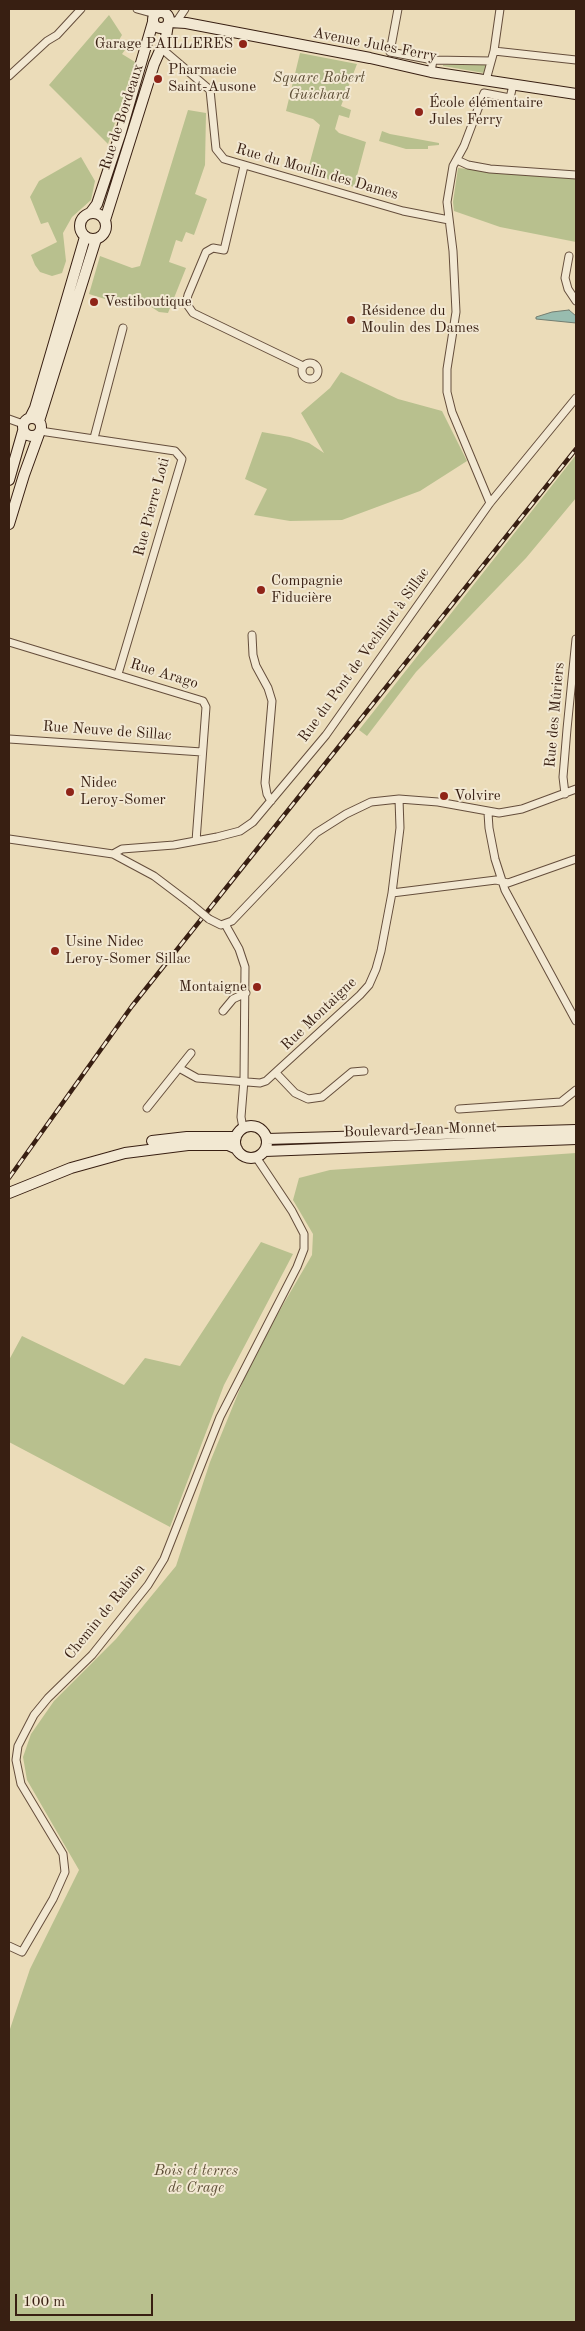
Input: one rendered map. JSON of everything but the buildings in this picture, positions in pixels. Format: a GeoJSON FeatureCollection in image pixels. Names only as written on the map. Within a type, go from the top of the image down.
{"type":"FeatureCollection","features":[{"type":"Feature","properties":{"kind":"main road"},"geometry":{"type":"LineString","coordinates":[[161,11],[170,18],[164,27],[159,28],[154,15],[161,11]]}},
{"type":"Feature","properties":{"kind":"main road","name":"Rue de Bordeaux"},"geometry":{"type":"LineString","coordinates":[[91,212],[96,204],[120,135],[154,15]]}},
{"type":"Feature","properties":{"kind":"main road","name":"Rue de Bordeaux"},"geometry":{"type":"LineString","coordinates":[[105,220],[152,72],[162,49],[170,18]]}},
{"type":"Feature","properties":{"kind":"main road","name":"Avenue Jules Ferry"},"geometry":{"type":"LineString","coordinates":[[170,18],[431,72],[576,94]]}},
{"type":"Feature","properties":{"kind":"main road"},"geometry":{"type":"LineString","coordinates":[[9,480],[31,425],[96,239],[105,232],[105,220],[101,215],[91,212],[84,216],[80,223],[80,230],[85,237],[96,239]]}},
{"type":"Feature","properties":{"kind":"main road"},"geometry":{"type":"LineString","coordinates":[[9,524],[24,475],[35,408],[85,237]]}},
{"type":"Feature","properties":{"kind":"main road"},"geometry":{"type":"LineString","coordinates":[[9,1186],[125,1152],[188,1145],[228,1144],[245,1157],[260,1154],[267,1139],[264,1132],[258,1127],[250,1126],[243,1128],[236,1137],[237,1149]]}},
{"type":"Feature","properties":{"kind":"main road"},"geometry":{"type":"LineString","coordinates":[[267,1139],[576,1130]]}},
{"type":"Feature","properties":{"kind":"main road"},"geometry":{"type":"LineString","coordinates":[[9,1193],[31,1180],[123,1146],[187,1138],[236,1137]]}},
{"type":"Feature","properties":{"kind":"main road","name":"Boulevard Jean Monnet"},"geometry":{"type":"LineString","coordinates":[[260,1154],[576,1139]]}},
{"type":"Feature","properties":{"kind":"street"},"geometry":{"type":"LineString","coordinates":[[9,76],[47,41],[57,35],[81,9]]}},
{"type":"Feature","properties":{"kind":"street"},"geometry":{"type":"LineString","coordinates":[[137,9],[154,15]]}},
{"type":"Feature","properties":{"kind":"street"},"geometry":{"type":"LineString","coordinates":[[170,18],[185,9]]}},
{"type":"Feature","properties":{"kind":"street"},"geometry":{"type":"LineString","coordinates":[[398,9],[390,52],[433,60],[491,61]]}},
{"type":"Feature","properties":{"kind":"street"},"geometry":{"type":"LineString","coordinates":[[486,80],[494,51],[500,9]]}},
{"type":"Feature","properties":{"kind":"street","name":"Rue du Moulin des Dames"},"geometry":{"type":"LineString","coordinates":[[162,49],[210,90],[216,149],[224,159],[403,211],[449,220]]}},
{"type":"Feature","properties":{"kind":"street"},"geometry":{"type":"LineString","coordinates":[[494,51],[576,60]]}},
{"type":"Feature","properties":{"kind":"street"},"geometry":{"type":"LineString","coordinates":[[431,72],[433,60]]}},
{"type":"Feature","properties":{"kind":"street"},"geometry":{"type":"LineString","coordinates":[[490,502],[452,412],[447,392],[447,369],[456,312],[448,202],[450,174],[484,93],[510,98],[513,84]]}},
{"type":"Feature","properties":{"kind":"street"},"geometry":{"type":"LineString","coordinates":[[456,160],[468,165],[490,169],[576,175]]}},
{"type":"Feature","properties":{"kind":"street"},"geometry":{"type":"LineString","coordinates":[[244,166],[224,250],[212,248],[206,252],[186,303],[193,313],[303,366]]}},
{"type":"Feature","properties":{"kind":"street"},"geometry":{"type":"LineString","coordinates":[[569,256],[565,278],[568,289],[576,301]]}},
{"type":"Feature","properties":{"kind":"street"},"geometry":{"type":"LineString","coordinates":[[94,438],[123,328]]}},
{"type":"Feature","properties":{"kind":"street","name":"Rue du Pont de Vechillot à Sillac"},"geometry":{"type":"LineString","coordinates":[[113,854],[122,850],[196,841],[240,831],[253,822],[326,735],[490,502],[575,402]]}},
{"type":"Feature","properties":{"kind":"street","name":"Rue Pierre Loti"},"geometry":{"type":"LineString","coordinates":[[9,419],[94,438],[175,451],[182,459],[118,674]]}},
{"type":"Feature","properties":{"kind":"street"},"geometry":{"type":"LineString","coordinates":[[252,635],[253,655],[256,666],[268,688],[272,701],[265,783],[271,802]]}},
{"type":"Feature","properties":{"kind":"street","name":"Rue des Mûriers"},"geometry":{"type":"LineString","coordinates":[[564,794],[565,758],[576,639]]}},
{"type":"Feature","properties":{"kind":"street","name":"Rue Arago"},"geometry":{"type":"LineString","coordinates":[[9,642],[203,701],[206,707],[196,841]]}},
{"type":"Feature","properties":{"kind":"street","name":"Rue Neuve de Sillac"},"geometry":{"type":"LineString","coordinates":[[9,738],[202,752]]}},
{"type":"Feature","properties":{"kind":"street"},"geometry":{"type":"LineString","coordinates":[[9,839],[113,854],[154,876],[209,919],[218,924],[225,924],[238,915],[316,833],[346,814],[371,802],[399,799],[438,802],[488,812],[509,812],[576,789]]}},
{"type":"Feature","properties":{"kind":"street","name":"Rue Montaigne"},"geometry":{"type":"LineString","coordinates":[[179,1068],[196,1078],[244,1080],[263,1083],[369,985],[376,970],[381,951],[392,893],[400,828],[399,799]]}},
{"type":"Feature","properties":{"kind":"street"},"geometry":{"type":"LineString","coordinates":[[488,812],[488,828],[502,881],[576,1021]]}},
{"type":"Feature","properties":{"kind":"street"},"geometry":{"type":"LineString","coordinates":[[392,893],[496,880],[508,883],[576,859]]}},
{"type":"Feature","properties":{"kind":"street"},"geometry":{"type":"LineString","coordinates":[[225,924],[242,956],[246,993],[244,1080],[241,1117],[243,1128]]}},
{"type":"Feature","properties":{"kind":"street"},"geometry":{"type":"LineString","coordinates":[[223,1012],[233,999],[246,993]]}},
{"type":"Feature","properties":{"kind":"street"},"geometry":{"type":"LineString","coordinates":[[147,1108],[191,1052]]}},
{"type":"Feature","properties":{"kind":"street"},"geometry":{"type":"LineString","coordinates":[[276,1073],[295,1093],[308,1099],[322,1096],[352,1072],[364,1071]]}},
{"type":"Feature","properties":{"kind":"street"},"geometry":{"type":"LineString","coordinates":[[458,1109],[561,1102],[576,1090]]}},
{"type":"Feature","properties":{"kind":"street","name":"Chemin de Rabion"},"geometry":{"type":"LineString","coordinates":[[9,1946],[22,1952],[65,1872],[63,1854],[21,1784],[16,1760],[18,1746],[34,1715],[43,1703],[92,1655],[148,1585],[164,1559],[220,1417],[297,1267],[304,1249],[304,1234],[260,1154]]}},
{"type":"Feature","properties":{"kind":"green space"},"geometry":{"type":"Polygon","coordinates":[[[109,15],[122,35],[119,40],[128,46],[122,54],[135,62],[108,144],[49,85],[109,15]]]}},
{"type":"Feature","properties":{"kind":"green space","name":"Square Robert Guichard"},"geometry":{"type":"Polygon","coordinates":[[[300,53],[357,64],[341,106],[351,110],[349,118],[339,115],[335,129],[339,133],[366,142],[354,187],[307,173],[320,125],[313,119],[286,111],[300,53]]]}},
{"type":"Feature","properties":{"kind":"green space"},"geometry":{"type":"Polygon","coordinates":[[[487,63],[484,73],[443,66],[443,65],[487,63]]]}},
{"type":"Feature","properties":{"kind":"green space"},"geometry":{"type":"Polygon","coordinates":[[[188,110],[206,113],[205,165],[195,194],[207,199],[194,235],[186,232],[182,242],[176,240],[169,262],[186,268],[168,313],[159,312],[141,300],[136,299],[134,308],[89,294],[100,256],[132,268],[140,266],[188,110]]]}},
{"type":"Feature","properties":{"kind":"green space"},"geometry":{"type":"Polygon","coordinates":[[[382,131],[439,143],[439,145],[428,146],[428,149],[406,149],[379,141],[382,131]]]}},
{"type":"Feature","properties":{"kind":"green space"},"geometry":{"type":"Polygon","coordinates":[[[81,157],[95,181],[91,200],[72,217],[63,233],[66,261],[62,273],[52,276],[40,272],[31,255],[57,242],[48,222],[41,224],[30,197],[39,181],[81,157]]]}},
{"type":"Feature","properties":{"kind":"green space"},"geometry":{"type":"Polygon","coordinates":[[[458,168],[576,179],[576,242],[500,227],[454,211],[453,202],[458,168]]]}},
{"type":"Feature","properties":{"kind":"green space"},"geometry":{"type":"Polygon","coordinates":[[[341,372],[398,399],[442,411],[467,461],[420,491],[342,520],[290,521],[254,515],[267,489],[245,479],[262,432],[290,437],[309,443],[324,453],[301,413],[330,388],[341,372]]]}},
{"type":"Feature","properties":{"kind":"green space"},"geometry":{"type":"Polygon","coordinates":[[[576,455],[576,498],[526,558],[416,672],[367,736],[359,730],[576,455]]]}},
{"type":"Feature","properties":{"kind":"green space","name":"Bois et terres de Crage"},"geometry":{"type":"Polygon","coordinates":[[[576,1153],[576,2322],[9,2322],[9,2032],[30,1969],[79,1870],[27,1780],[23,1757],[31,1734],[54,1701],[116,1639],[176,1566],[210,1462],[244,1379],[277,1315],[312,1255],[313,1234],[293,1200],[299,1178],[330,1170],[576,1153]]]}},
{"type":"Feature","properties":{"kind":"green space"},"geometry":{"type":"Polygon","coordinates":[[[261,1242],[293,1254],[224,1385],[170,1527],[9,1442],[9,1360],[22,1336],[124,1385],[145,1358],[180,1366],[261,1242]]]}},
{"type":"Feature","properties":{"kind":"water"},"geometry":{"type":"Polygon","coordinates":[[[569,310],[576,316],[576,323],[536,319],[536,317],[552,312],[569,310]]]}},
{"type":"Feature","properties":{"kind":"railway"},"geometry":{"type":"LineString","coordinates":[[9,1178],[132,1006],[576,449]]}},
{"type":"Feature","properties":{"kind":"place","name":"Garage PAILLERES"},"geometry":{"type":"Point","coordinates":[243,44]}},
{"type":"Feature","properties":{"kind":"place","name":"Pharmacie Saint-Ausone"},"geometry":{"type":"Point","coordinates":[158,79]}},
{"type":"Feature","properties":{"kind":"place","name":"École élémentaire Jules Ferry"},"geometry":{"type":"Point","coordinates":[419,112]}},
{"type":"Feature","properties":{"kind":"place","name":"Vestiboutique"},"geometry":{"type":"Point","coordinates":[94,302]}},
{"type":"Feature","properties":{"kind":"place","name":"Résidence du Moulin des Dames"},"geometry":{"type":"Point","coordinates":[351,320]}},
{"type":"Feature","properties":{"kind":"place","name":"Compagnie Fiducière"},"geometry":{"type":"Point","coordinates":[261,590]}},
{"type":"Feature","properties":{"kind":"place","name":"Nidec Leroy-Somer"},"geometry":{"type":"Point","coordinates":[70,792]}},
{"type":"Feature","properties":{"kind":"place","name":"Volvire"},"geometry":{"type":"Point","coordinates":[444,796]}},
{"type":"Feature","properties":{"kind":"place","name":"Usine Nidec Leroy-Somer Sillac"},"geometry":{"type":"Point","coordinates":[55,951]}},
{"type":"Feature","properties":{"kind":"place","name":"Montaigne"},"geometry":{"type":"Point","coordinates":[257,987]}}]}
